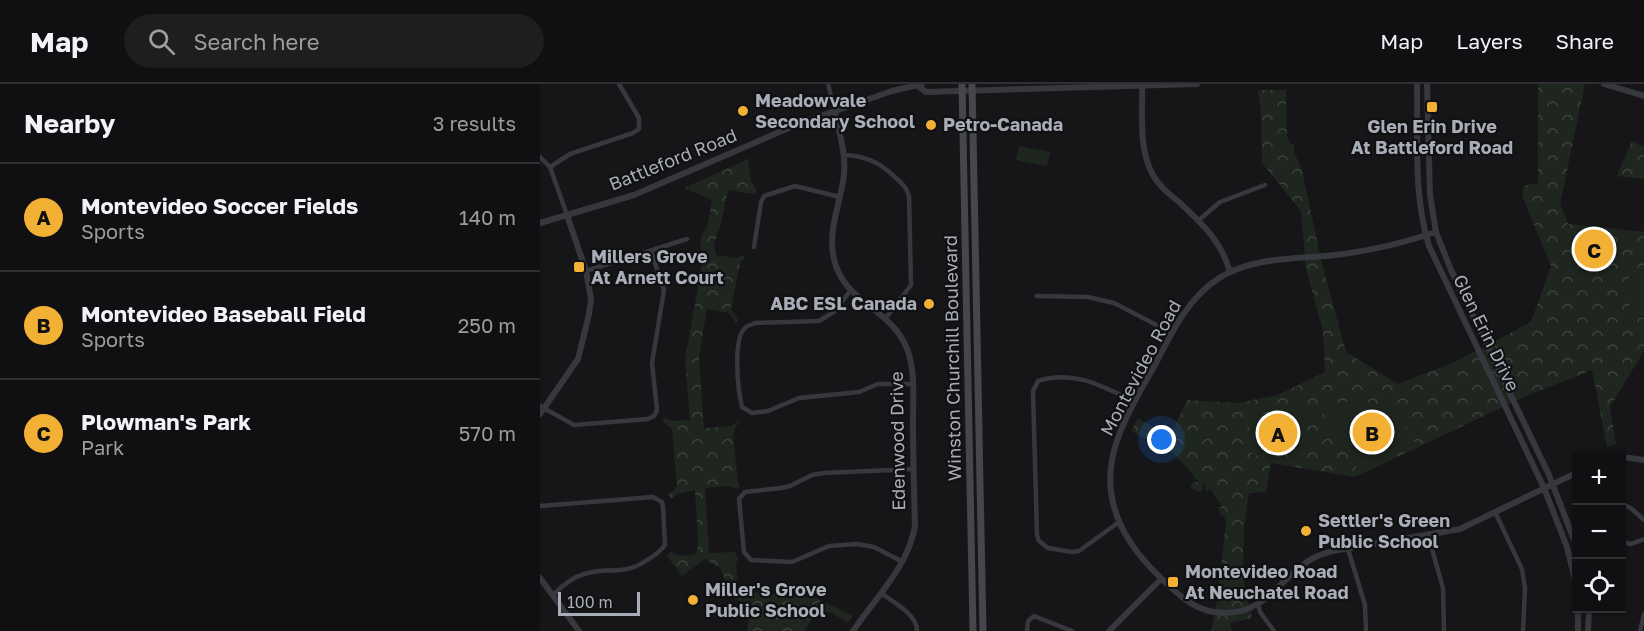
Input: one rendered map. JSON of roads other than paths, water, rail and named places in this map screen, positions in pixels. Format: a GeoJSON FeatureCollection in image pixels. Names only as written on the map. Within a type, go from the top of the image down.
{"type":"FeatureCollection","features":[{"type":"Feature","properties":{"kind":"main road","name":"Winston Churchill Boulevard"},"geometry":{"type":"LineString","coordinates":[[962,87],[973,631]]}},
{"type":"Feature","properties":{"kind":"main road","name":"Winston Churchill Boulevard"},"geometry":{"type":"LineString","coordinates":[[972,87],[983,631]]}},
{"type":"Feature","properties":{"kind":"street"},"geometry":{"type":"LineString","coordinates":[[550,167],[570,154],[639,129],[639,118],[619,84]]}},
{"type":"Feature","properties":{"kind":"street","name":"Edenwood Drive"},"geometry":{"type":"LineString","coordinates":[[828,84],[844,155],[840,197],[832,228],[832,250],[840,278],[850,291],[885,319],[905,344],[910,358],[912,384],[915,526],[910,549],[853,631]]}},
{"type":"Feature","properties":{"kind":"street","name":"Battleford Road"},"geometry":{"type":"LineString","coordinates":[[540,224],[634,195],[779,131],[892,91],[920,85],[926,92],[962,87],[1197,84]]}},
{"type":"Feature","properties":{"kind":"street","name":"Glen Erin Drive"},"geometry":{"type":"LineString","coordinates":[[1417,84],[1419,186],[1426,236],[1436,264],[1544,488],[1567,547],[1572,568]]}},
{"type":"Feature","properties":{"kind":"street","name":"Glen Erin Drive"},"geometry":{"type":"LineString","coordinates":[[1427,84],[1430,195],[1436,232],[1455,279],[1553,484],[1572,534]]}},
{"type":"Feature","properties":{"kind":"street"},"geometry":{"type":"LineString","coordinates":[[1604,84],[1644,96]]}},
{"type":"Feature","properties":{"kind":"street"},"geometry":{"type":"LineString","coordinates":[[1142,85],[1143,143],[1151,171],[1160,185],[1199,220],[1215,239],[1230,272]]}},
{"type":"Feature","properties":{"kind":"street"},"geometry":{"type":"LineString","coordinates":[[844,155],[866,158],[882,165],[904,186],[909,195],[911,285],[885,319]]}},
{"type":"Feature","properties":{"kind":"street"},"geometry":{"type":"LineString","coordinates":[[540,157],[550,167],[586,271],[591,299],[578,359],[541,410],[574,425],[648,419],[654,416],[657,411],[653,355],[664,290],[651,251]]}},
{"type":"Feature","properties":{"kind":"street"},"geometry":{"type":"LineString","coordinates":[[1199,220],[1220,202],[1265,185]]}},
{"type":"Feature","properties":{"kind":"street"},"geometry":{"type":"LineString","coordinates":[[754,247],[764,196],[795,186],[840,197]]}},
{"type":"Feature","properties":{"kind":"street","name":"Montevideo Road"},"geometry":{"type":"LineString","coordinates":[[1436,232],[1343,254],[1267,261],[1230,272],[1197,297],[1179,319],[1135,402],[1118,437],[1110,469],[1113,507],[1134,550],[1184,600],[1206,610],[1226,613],[1244,610],[1258,604],[1307,561],[1332,551],[1460,529],[1572,475]]}},
{"type":"Feature","properties":{"kind":"street"},"geometry":{"type":"LineString","coordinates":[[586,271],[687,239]]}},
{"type":"Feature","properties":{"kind":"street"},"geometry":{"type":"LineString","coordinates":[[850,291],[835,311],[819,321],[755,323],[746,326],[742,332],[737,363],[742,407],[752,413],[768,411],[799,398],[859,392],[878,384],[912,384]]}},
{"type":"Feature","properties":{"kind":"street"},"geometry":{"type":"LineString","coordinates":[[1037,296],[1088,297],[1114,303],[1172,333]]}},
{"type":"Feature","properties":{"kind":"street"},"geometry":{"type":"LineString","coordinates":[[1119,522],[1079,550],[1066,552],[1048,548],[1039,541],[1036,535],[1033,391],[1038,381],[1045,378],[1084,379],[1135,402]]}},
{"type":"Feature","properties":{"kind":"street"},"geometry":{"type":"LineString","coordinates":[[1626,458],[1644,460]]}},
{"type":"Feature","properties":{"kind":"street"},"geometry":{"type":"LineString","coordinates":[[903,562],[874,547],[857,544],[829,546],[792,562],[751,560],[744,552],[739,499],[745,492],[790,486],[812,475],[914,469]]}},
{"type":"Feature","properties":{"kind":"street"},"geometry":{"type":"LineString","coordinates":[[540,506],[653,497],[657,498],[663,507],[665,545],[658,553],[636,568],[586,573],[553,595]]}},
{"type":"Feature","properties":{"kind":"street"},"geometry":{"type":"LineString","coordinates":[[1624,505],[1644,520]]}},
{"type":"Feature","properties":{"kind":"street"},"geometry":{"type":"LineString","coordinates":[[1495,512],[1522,569],[1525,588],[1524,631]]}},
{"type":"Feature","properties":{"kind":"street"},"geometry":{"type":"LineString","coordinates":[[1428,535],[1443,588],[1444,631]]}},
{"type":"Feature","properties":{"kind":"street"},"geometry":{"type":"LineString","coordinates":[[1626,543],[1631,544],[1644,539]]}},
{"type":"Feature","properties":{"kind":"street"},"geometry":{"type":"LineString","coordinates":[[1348,549],[1365,605],[1366,631]]}},
{"type":"Feature","properties":{"kind":"street"},"geometry":{"type":"LineString","coordinates":[[540,578],[579,631]]}},
{"type":"Feature","properties":{"kind":"street"},"geometry":{"type":"LineString","coordinates":[[1109,631],[1161,579]]}},
{"type":"Feature","properties":{"kind":"street"},"geometry":{"type":"LineString","coordinates":[[881,593],[911,616],[915,621],[917,631]]}},
{"type":"Feature","properties":{"kind":"street"},"geometry":{"type":"LineString","coordinates":[[1258,604],[1260,612],[1274,631]]}},
{"type":"Feature","properties":{"kind":"street"},"geometry":{"type":"LineString","coordinates":[[1578,613],[1578,631]]}},
{"type":"Feature","properties":{"kind":"street"},"geometry":{"type":"LineString","coordinates":[[1588,631],[1589,613]]}},
{"type":"Feature","properties":{"kind":"street"},"geometry":{"type":"LineString","coordinates":[[1640,631],[1644,614]]}},
{"type":"Feature","properties":{"kind":"street"},"geometry":{"type":"LineString","coordinates":[[1027,631],[1028,621],[1034,616],[1072,631]]}},
{"type":"Feature","properties":{"kind":"place","name":"Glen Erin Drive At Battleford Road"},"geometry":{"type":"Point","coordinates":[1432,107]}},
{"type":"Feature","properties":{"kind":"place","name":"Meadowvale Secondary School"},"geometry":{"type":"Point","coordinates":[743,111]}},
{"type":"Feature","properties":{"kind":"place","name":"Petro-Canada"},"geometry":{"type":"Point","coordinates":[931,125]}},
{"type":"Feature","properties":{"kind":"place","name":"Plowman's Park"},"geometry":{"type":"Point","coordinates":[1594,249]}},
{"type":"Feature","properties":{"kind":"place","name":"Millers Grove At Arnett Court"},"geometry":{"type":"Point","coordinates":[579,267]}},
{"type":"Feature","properties":{"kind":"place","name":"ABC ESL Canada"},"geometry":{"type":"Point","coordinates":[929,304]}},
{"type":"Feature","properties":{"kind":"place","name":"Montevideo Baseball Field"},"geometry":{"type":"Point","coordinates":[1372,432]}},
{"type":"Feature","properties":{"kind":"place","name":"Montevideo Soccer Fields"},"geometry":{"type":"Point","coordinates":[1278,433]}},
{"type":"Feature","properties":{"kind":"place","name":"Settler's Green Public School"},"geometry":{"type":"Point","coordinates":[1306,531]}},
{"type":"Feature","properties":{"kind":"place","name":"Montevideo Road At Neuchatel Road"},"geometry":{"type":"Point","coordinates":[1173,582]}},
{"type":"Feature","properties":{"kind":"place","name":"Miller's Grove Public School"},"geometry":{"type":"Point","coordinates":[693,600]}}]}
